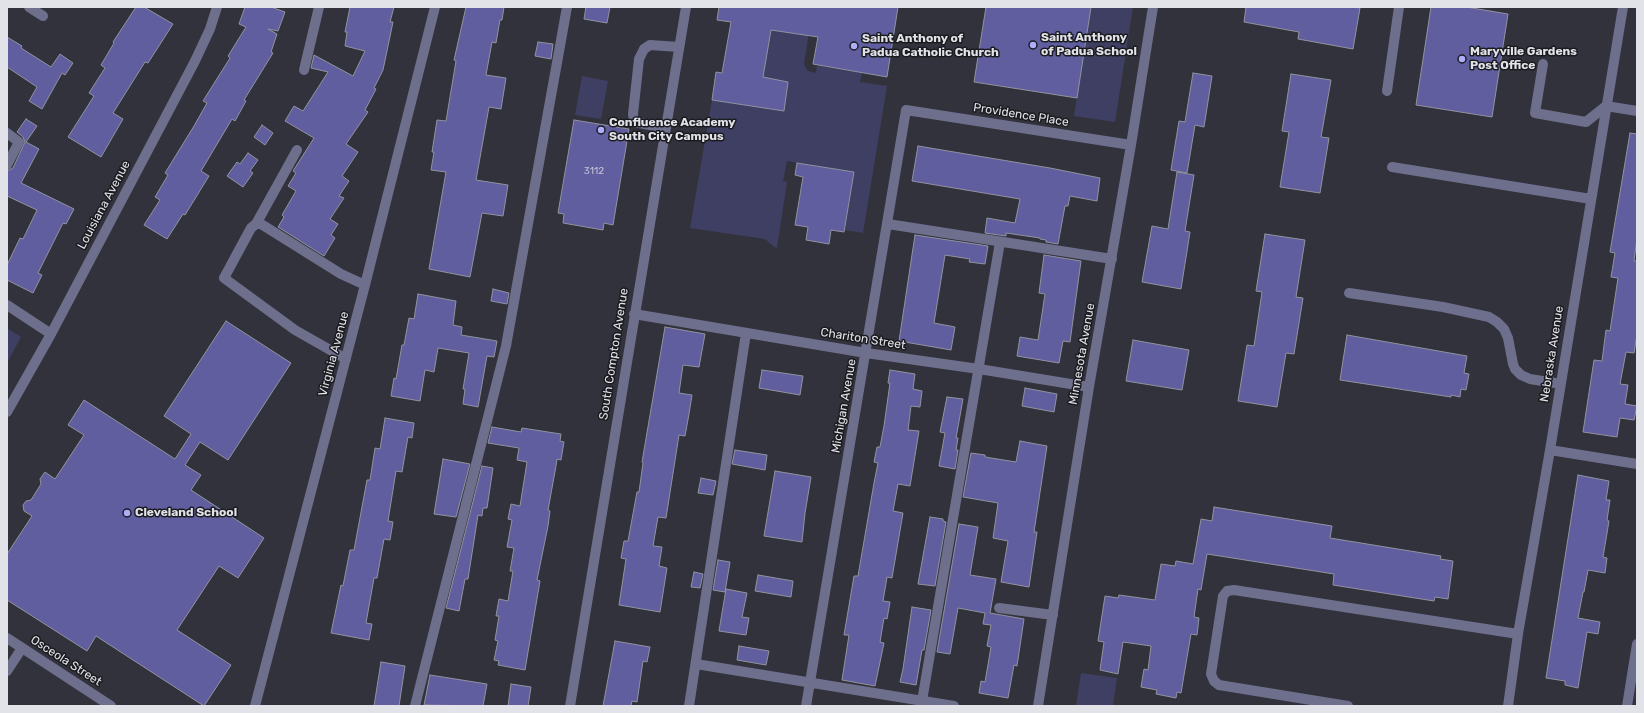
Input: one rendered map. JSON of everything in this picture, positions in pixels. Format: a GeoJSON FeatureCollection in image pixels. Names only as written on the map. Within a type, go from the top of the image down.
{"type":"FeatureCollection","features":[{"type":"Feature","properties":{"kind":"street"},"geometry":{"type":"LineString","coordinates":[[29,7],[43,16]]}},
{"type":"Feature","properties":{"kind":"street","name":"Louisiana Avenue"},"geometry":{"type":"LineString","coordinates":[[7,412],[51,334],[195,61],[210,29],[217,7]]}},
{"type":"Feature","properties":{"kind":"street"},"geometry":{"type":"LineString","coordinates":[[304,70],[319,7]]}},
{"type":"Feature","properties":{"kind":"street","name":"Virginia Avenue"},"geometry":{"type":"LineString","coordinates":[[255,706],[346,359],[435,7]]}},
{"type":"Feature","properties":{"kind":"street"},"geometry":{"type":"LineString","coordinates":[[415,706],[506,346],[566,7]]}},
{"type":"Feature","properties":{"kind":"street","name":"South Compton Avenue"},"geometry":{"type":"LineString","coordinates":[[570,706],[686,7]]}},
{"type":"Feature","properties":{"kind":"street","name":"Minnesota Avenue"},"geometry":{"type":"LineString","coordinates":[[1038,706],[1089,388],[1112,259],[1153,7]]}},
{"type":"Feature","properties":{"kind":"street"},"geometry":{"type":"LineString","coordinates":[[1387,91],[1399,7]]}},
{"type":"Feature","properties":{"kind":"street","name":"Nebraska Avenue"},"geometry":{"type":"LineString","coordinates":[[1508,706],[1518,634],[1623,7]]}},
{"type":"Feature","properties":{"kind":"street"},"geometry":{"type":"LineString","coordinates":[[666,128],[634,122],[633,114],[639,59],[644,48],[650,45],[679,47]]}},
{"type":"Feature","properties":{"kind":"street"},"geometry":{"type":"LineString","coordinates":[[1543,64],[1535,113],[1586,122],[1606,106],[1637,111]]}},
{"type":"Feature","properties":{"kind":"street","name":"Providence Place"},"geometry":{"type":"LineString","coordinates":[[906,110],[1131,145]]}},
{"type":"Feature","properties":{"kind":"street","name":"Michigan Avenue"},"geometry":{"type":"LineString","coordinates":[[806,706],[906,110]]}},
{"type":"Feature","properties":{"kind":"street"},"geometry":{"type":"LineString","coordinates":[[7,133],[20,142],[7,165]]}},
{"type":"Feature","properties":{"kind":"street"},"geometry":{"type":"LineString","coordinates":[[297,150],[256,224],[251,228],[224,278],[295,330],[346,359]]}},
{"type":"Feature","properties":{"kind":"street"},"geometry":{"type":"LineString","coordinates":[[1392,167],[1591,199]]}},
{"type":"Feature","properties":{"kind":"street"},"geometry":{"type":"LineString","coordinates":[[256,224],[262,224],[341,274],[365,285]]}},
{"type":"Feature","properties":{"kind":"street"},"geometry":{"type":"LineString","coordinates":[[888,224],[1112,259]]}},
{"type":"Feature","properties":{"kind":"street"},"geometry":{"type":"LineString","coordinates":[[922,701],[1000,242]]}},
{"type":"Feature","properties":{"kind":"street"},"geometry":{"type":"LineString","coordinates":[[1349,293],[1443,307],[1489,318],[1497,322],[1504,329],[1508,338],[1513,364],[1515,369],[1521,375],[1530,379],[1561,384]]}},
{"type":"Feature","properties":{"kind":"street"},"geometry":{"type":"LineString","coordinates":[[7,305],[51,334]]}},
{"type":"Feature","properties":{"kind":"street","name":"Chariton Street"},"geometry":{"type":"LineString","coordinates":[[634,314],[866,353],[979,369],[1089,388]]}},
{"type":"Feature","properties":{"kind":"street"},"geometry":{"type":"LineString","coordinates":[[689,706],[746,333]]}},
{"type":"Feature","properties":{"kind":"street"},"geometry":{"type":"LineString","coordinates":[[1550,450],[1637,464]]}},
{"type":"Feature","properties":{"kind":"street"},"geometry":{"type":"LineString","coordinates":[[1348,706],[1219,685],[1214,681],[1211,674],[1223,596],[1227,592],[1234,590],[1518,634]]}},
{"type":"Feature","properties":{"kind":"street"},"geometry":{"type":"LineString","coordinates":[[999,608],[1053,615]]}},
{"type":"Feature","properties":{"kind":"street","name":"Osceola Street"},"geometry":{"type":"LineString","coordinates":[[7,638],[111,706]]}},
{"type":"Feature","properties":{"kind":"street"},"geometry":{"type":"LineString","coordinates":[[1627,706],[1637,644]]}},
{"type":"Feature","properties":{"kind":"street"},"geometry":{"type":"LineString","coordinates":[[7,671],[22,648]]}},
{"type":"Feature","properties":{"kind":"street"},"geometry":{"type":"LineString","coordinates":[[696,664],[954,706]]}},
{"type":"Feature","properties":{"kind":"shaded area"},"geometry":{"type":"Polygon","coordinates":[[[1091,7],[1133,7],[1115,122],[1074,116],[1091,7]]]}},
{"type":"Feature","properties":{"kind":"shaded area"},"geometry":{"type":"Polygon","coordinates":[[[810,26],[804,64],[808,71],[816,73],[817,65],[862,73],[860,82],[887,86],[863,233],[845,230],[854,172],[787,161],[783,181],[787,182],[777,248],[765,239],[690,228],[712,100],[784,111],[788,82],[763,77],[771,30],[810,26]]]}},
{"type":"Feature","properties":{"kind":"shaded area"},"geometry":{"type":"Polygon","coordinates":[[[582,76],[608,81],[601,119],[575,115],[582,76]]]}},
{"type":"Feature","properties":{"kind":"shaded area"},"geometry":{"type":"Polygon","coordinates":[[[7,328],[21,337],[7,363],[7,328]]]}},
{"type":"Feature","properties":{"kind":"shaded area"},"geometry":{"type":"Polygon","coordinates":[[[1081,673],[1117,678],[1113,706],[1076,706],[1081,673]]]}},
{"type":"Feature","properties":{"kind":"building"},"geometry":{"type":"Polygon","coordinates":[[[136,7],[144,7],[173,24],[148,63],[145,62],[113,113],[123,119],[101,157],[68,137],[94,96],[89,93],[105,68],[101,65],[114,43],[113,42],[136,7]]]}},
{"type":"Feature","properties":{"kind":"building"},"geometry":{"type":"Polygon","coordinates":[[[245,7],[271,7],[285,12],[278,31],[268,29],[277,34],[271,52],[273,53],[244,100],[246,101],[235,121],[232,119],[201,171],[209,176],[185,215],[183,214],[167,239],[144,225],[160,200],[155,197],[168,175],[165,173],[207,103],[203,101],[230,58],[228,56],[246,27],[239,24],[245,7]]]}},
{"type":"Feature","properties":{"kind":"building"},"geometry":{"type":"Polygon","coordinates":[[[350,7],[394,7],[390,22],[393,22],[383,70],[374,88],[376,89],[365,110],[368,112],[346,144],[358,152],[342,176],[349,181],[339,196],[344,198],[330,219],[338,224],[331,235],[335,238],[324,256],[278,227],[284,217],[282,215],[296,191],[288,186],[296,173],[293,171],[314,138],[285,121],[294,106],[303,111],[328,72],[311,68],[314,55],[353,76],[365,51],[345,46],[347,32],[345,32],[350,7]]]}},
{"type":"Feature","properties":{"kind":"building"},"geometry":{"type":"Polygon","coordinates":[[[466,7],[504,7],[496,43],[492,42],[486,75],[506,78],[501,109],[489,107],[476,180],[508,185],[503,216],[482,213],[470,277],[429,269],[446,172],[431,170],[434,152],[432,152],[437,120],[446,121],[456,61],[454,60],[466,7]]]}},
{"type":"Feature","properties":{"kind":"building"},"geometry":{"type":"Polygon","coordinates":[[[586,7],[610,7],[607,23],[584,19],[586,7]]]}},
{"type":"Feature","properties":{"kind":"building"},"geometry":{"type":"Polygon","coordinates":[[[719,7],[898,7],[887,77],[813,64],[818,37],[771,30],[763,77],[788,82],[784,111],[712,100],[716,72],[722,73],[731,22],[717,20],[719,7]]]}},
{"type":"Feature","properties":{"kind":"building","name":"Saint Anthony of Padua School"},"geometry":{"type":"Polygon","coordinates":[[[986,7],[1091,7],[1077,98],[974,82],[986,7]]]}},
{"type":"Feature","properties":{"kind":"building"},"geometry":{"type":"Polygon","coordinates":[[[1246,7],[1360,8],[1353,49],[1298,39],[1299,32],[1244,22],[1246,7]]]}},
{"type":"Feature","properties":{"kind":"building","name":"Maryville Gardens Post Office"},"geometry":{"type":"Polygon","coordinates":[[[1431,7],[1466,7],[1508,14],[1492,117],[1416,105],[1431,7]]]}},
{"type":"Feature","properties":{"kind":"building"},"geometry":{"type":"Polygon","coordinates":[[[7,37],[22,46],[21,48],[51,67],[60,54],[73,63],[65,75],[62,73],[42,109],[29,101],[37,87],[7,67],[7,37]]]}},
{"type":"Feature","properties":{"kind":"building"},"geometry":{"type":"Polygon","coordinates":[[[538,42],[553,44],[551,59],[535,56],[538,42]]]}},
{"type":"Feature","properties":{"kind":"building"},"geometry":{"type":"Polygon","coordinates":[[[1193,73],[1212,76],[1204,127],[1195,125],[1187,173],[1171,170],[1179,121],[1185,122],[1193,73]]]}},
{"type":"Feature","properties":{"kind":"building"},"geometry":{"type":"Polygon","coordinates":[[[1291,74],[1331,80],[1321,137],[1329,138],[1320,193],[1280,187],[1289,132],[1282,131],[1291,74]]]}},
{"type":"Feature","properties":{"kind":"building"},"geometry":{"type":"Polygon","coordinates":[[[26,119],[37,126],[26,142],[39,149],[21,183],[74,209],[66,224],[63,223],[38,273],[42,275],[33,293],[7,280],[7,265],[20,238],[23,239],[37,210],[7,196],[7,171],[13,168],[25,142],[23,137],[17,132],[26,119]]]}},
{"type":"Feature","properties":{"kind":"building","name":"Confluence Academy South City Campus"},"geometry":{"type":"Polygon","coordinates":[[[574,120],[629,129],[613,225],[604,223],[603,230],[563,223],[564,214],[558,213],[574,120]]]}},
{"type":"Feature","properties":{"kind":"building"},"geometry":{"type":"Polygon","coordinates":[[[262,125],[273,133],[265,145],[254,137],[262,125]]]}},
{"type":"Feature","properties":{"kind":"building"},"geometry":{"type":"Polygon","coordinates":[[[1630,133],[1637,134],[1637,239],[1634,261],[1637,261],[1637,335],[1634,353],[1626,352],[1620,384],[1628,385],[1625,404],[1637,406],[1634,420],[1620,418],[1617,437],[1583,432],[1594,360],[1602,361],[1606,330],[1610,331],[1618,278],[1611,277],[1615,253],[1610,252],[1630,133]]]}},
{"type":"Feature","properties":{"kind":"building"},"geometry":{"type":"Polygon","coordinates":[[[918,146],[1100,178],[1097,201],[1070,196],[1068,206],[1065,206],[1058,244],[1046,242],[1046,240],[1040,238],[1006,233],[1006,236],[985,233],[987,218],[1015,223],[1020,199],[912,181],[918,146]]]}},
{"type":"Feature","properties":{"kind":"building"},"geometry":{"type":"Polygon","coordinates":[[[248,153],[258,160],[250,171],[253,173],[243,187],[227,176],[237,162],[240,164],[248,153]]]}},
{"type":"Feature","properties":{"kind":"building"},"geometry":{"type":"Polygon","coordinates":[[[797,163],[854,172],[844,232],[831,230],[829,244],[806,240],[808,227],[795,225],[803,177],[795,175],[797,163]]]}},
{"type":"Feature","properties":{"kind":"building"},"geometry":{"type":"Polygon","coordinates":[[[1177,172],[1194,175],[1185,231],[1190,232],[1181,289],[1142,282],[1152,226],[1168,229],[1177,172]]]}},
{"type":"Feature","properties":{"kind":"building"},"geometry":{"type":"Polygon","coordinates":[[[1265,234],[1305,240],[1296,297],[1303,298],[1294,354],[1286,353],[1277,407],[1238,401],[1247,345],[1254,346],[1262,292],[1256,291],[1265,234]]]}},
{"type":"Feature","properties":{"kind":"building"},"geometry":{"type":"Polygon","coordinates":[[[915,235],[988,246],[985,264],[969,262],[970,259],[945,255],[934,323],[955,327],[951,350],[899,341],[915,235]]]}},
{"type":"Feature","properties":{"kind":"building"},"geometry":{"type":"Polygon","coordinates":[[[1044,255],[1081,261],[1070,342],[1063,341],[1059,363],[1017,356],[1020,337],[1038,340],[1045,294],[1039,293],[1044,255]]]}},
{"type":"Feature","properties":{"kind":"building"},"geometry":{"type":"Polygon","coordinates":[[[493,289],[509,293],[507,304],[491,301],[493,289]]]}},
{"type":"Feature","properties":{"kind":"building"},"geometry":{"type":"Polygon","coordinates":[[[418,294],[456,301],[453,325],[462,327],[461,335],[497,341],[494,357],[487,356],[478,407],[463,404],[465,389],[463,389],[469,353],[438,348],[434,372],[425,370],[420,401],[391,396],[409,318],[414,319],[418,294]]]}},
{"type":"Feature","properties":{"kind":"building","name":"Cleveland School"},"geometry":{"type":"Polygon","coordinates":[[[226,321],[291,363],[228,460],[200,442],[185,465],[201,475],[191,490],[264,538],[238,578],[219,566],[177,630],[231,665],[204,706],[96,636],[87,651],[7,600],[7,554],[32,516],[24,511],[23,505],[26,501],[31,500],[41,484],[40,479],[45,472],[55,479],[84,435],[68,425],[84,400],[175,459],[191,434],[164,416],[226,321]]]}},
{"type":"Feature","properties":{"kind":"building"},"geometry":{"type":"Polygon","coordinates":[[[665,327],[705,334],[699,367],[683,365],[679,393],[692,395],[689,414],[685,436],[679,435],[666,518],[658,517],[653,546],[662,547],[659,566],[667,568],[660,612],[619,605],[626,559],[621,558],[624,541],[628,541],[637,492],[639,492],[642,462],[665,327]]]}},
{"type":"Feature","properties":{"kind":"building"},"geometry":{"type":"Polygon","coordinates":[[[1347,335],[1467,356],[1464,373],[1469,374],[1466,390],[1461,389],[1460,397],[1451,395],[1451,397],[1340,380],[1347,335]]]}},
{"type":"Feature","properties":{"kind":"building"},"geometry":{"type":"Polygon","coordinates":[[[1133,340],[1189,350],[1182,390],[1126,381],[1133,340]]]}},
{"type":"Feature","properties":{"kind":"building"},"geometry":{"type":"Polygon","coordinates":[[[762,370],[803,376],[800,395],[759,388],[762,370]]]}},
{"type":"Feature","properties":{"kind":"building"},"geometry":{"type":"Polygon","coordinates":[[[890,370],[915,374],[913,389],[922,391],[920,407],[911,406],[908,430],[919,431],[910,486],[898,484],[893,511],[903,513],[892,578],[887,577],[883,601],[890,602],[887,619],[884,618],[880,642],[884,643],[875,686],[842,680],[849,635],[844,635],[854,576],[858,576],[878,463],[874,462],[877,447],[880,447],[884,426],[890,383],[888,383],[890,370]]]}},
{"type":"Feature","properties":{"kind":"building"},"geometry":{"type":"Polygon","coordinates":[[[1025,388],[1057,394],[1054,412],[1022,406],[1025,388]]]}},
{"type":"Feature","properties":{"kind":"building"},"geometry":{"type":"Polygon","coordinates":[[[947,397],[963,399],[956,438],[958,438],[956,450],[958,450],[955,469],[939,466],[945,433],[940,432],[947,397]]]}},
{"type":"Feature","properties":{"kind":"building"},"geometry":{"type":"Polygon","coordinates":[[[385,418],[414,423],[412,438],[408,437],[402,472],[396,471],[388,521],[393,522],[390,540],[384,539],[377,578],[374,578],[366,623],[372,624],[369,640],[331,633],[341,585],[343,586],[350,550],[354,550],[367,480],[370,480],[375,448],[380,449],[385,418]]]}},
{"type":"Feature","properties":{"kind":"building"},"geometry":{"type":"Polygon","coordinates":[[[492,427],[521,432],[522,428],[561,434],[560,441],[564,442],[561,460],[557,459],[548,510],[550,511],[548,526],[537,580],[540,581],[525,670],[498,665],[499,661],[494,660],[498,641],[495,640],[499,616],[496,616],[499,599],[508,601],[513,571],[510,571],[514,548],[507,547],[512,520],[508,519],[511,504],[520,506],[527,462],[517,460],[519,448],[488,443],[492,427]]]}},
{"type":"Feature","properties":{"kind":"building"},"geometry":{"type":"Polygon","coordinates":[[[1020,441],[1047,446],[1034,532],[1037,532],[1029,587],[1001,582],[1008,541],[993,538],[998,503],[963,497],[971,453],[1016,462],[1020,441]]]}},
{"type":"Feature","properties":{"kind":"building"},"geometry":{"type":"Polygon","coordinates":[[[735,450],[767,455],[765,470],[732,464],[735,450]]]}},
{"type":"Feature","properties":{"kind":"building"},"geometry":{"type":"Polygon","coordinates":[[[443,459],[470,464],[456,517],[434,514],[443,459]]]}},
{"type":"Feature","properties":{"kind":"building"},"geometry":{"type":"Polygon","coordinates":[[[482,466],[493,468],[487,508],[483,508],[482,516],[478,515],[468,579],[465,579],[459,611],[446,608],[482,466]]]}},
{"type":"Feature","properties":{"kind":"building"},"geometry":{"type":"Polygon","coordinates":[[[775,471],[811,477],[802,542],[764,536],[775,471]]]}},
{"type":"Feature","properties":{"kind":"building"},"geometry":{"type":"Polygon","coordinates":[[[1578,475],[1609,481],[1606,500],[1610,500],[1607,520],[1609,521],[1603,557],[1607,558],[1605,573],[1588,570],[1578,618],[1600,622],[1598,634],[1587,632],[1578,688],[1565,685],[1565,681],[1546,678],[1578,475]]]}},
{"type":"Feature","properties":{"kind":"building"},"geometry":{"type":"Polygon","coordinates":[[[701,478],[716,481],[713,495],[698,493],[701,478]]]}},
{"type":"Feature","properties":{"kind":"building"},"geometry":{"type":"Polygon","coordinates":[[[1214,507],[1332,526],[1330,538],[1441,556],[1440,559],[1453,561],[1448,599],[1435,597],[1434,601],[1333,585],[1334,574],[1207,554],[1201,590],[1198,589],[1194,617],[1199,618],[1197,635],[1191,634],[1181,693],[1177,692],[1176,698],[1156,694],[1157,690],[1141,687],[1144,669],[1148,670],[1151,646],[1123,642],[1118,674],[1100,670],[1104,642],[1098,641],[1105,596],[1118,598],[1119,595],[1155,600],[1161,564],[1175,566],[1176,561],[1193,564],[1201,519],[1212,521],[1214,507]]]}},
{"type":"Feature","properties":{"kind":"building"},"geometry":{"type":"Polygon","coordinates":[[[930,517],[943,519],[943,521],[946,522],[935,586],[918,584],[930,517]]]}},
{"type":"Feature","properties":{"kind":"building"},"geometry":{"type":"Polygon","coordinates":[[[959,524],[978,527],[970,575],[996,579],[990,613],[1024,619],[1017,666],[1014,665],[1008,698],[979,693],[981,681],[985,682],[991,647],[987,646],[991,625],[983,624],[985,613],[958,608],[950,654],[937,652],[959,524]]]}},
{"type":"Feature","properties":{"kind":"building"},"geometry":{"type":"Polygon","coordinates":[[[718,560],[730,562],[725,592],[713,590],[718,560]]]}},
{"type":"Feature","properties":{"kind":"building"},"geometry":{"type":"Polygon","coordinates":[[[694,572],[703,574],[700,588],[691,587],[694,572]]]}},
{"type":"Feature","properties":{"kind":"building"},"geometry":{"type":"Polygon","coordinates":[[[758,575],[793,581],[791,597],[755,591],[758,575]]]}},
{"type":"Feature","properties":{"kind":"building"},"geometry":{"type":"Polygon","coordinates":[[[726,589],[747,593],[742,617],[749,618],[746,635],[719,631],[726,589]]]}},
{"type":"Feature","properties":{"kind":"building"},"geometry":{"type":"Polygon","coordinates":[[[912,607],[931,610],[916,685],[900,682],[912,607]]]}},
{"type":"Feature","properties":{"kind":"building"},"geometry":{"type":"Polygon","coordinates":[[[615,641],[650,647],[647,662],[643,661],[637,702],[632,701],[631,706],[603,706],[615,641]]]}},
{"type":"Feature","properties":{"kind":"building"},"geometry":{"type":"Polygon","coordinates":[[[739,646],[769,651],[766,665],[737,660],[739,646]]]}},
{"type":"Feature","properties":{"kind":"building"},"geometry":{"type":"Polygon","coordinates":[[[381,662],[405,666],[399,706],[374,706],[381,662]]]}},
{"type":"Feature","properties":{"kind":"building"},"geometry":{"type":"Polygon","coordinates":[[[430,675],[487,684],[483,706],[424,705],[430,675]]]}},
{"type":"Feature","properties":{"kind":"building"},"geometry":{"type":"Polygon","coordinates":[[[511,684],[531,687],[528,706],[508,706],[511,684]]]}},
{"type":"Feature","properties":{"kind":"place","name":"Saint Anthony of Padua School"},"geometry":{"type":"Point","coordinates":[1033,45]}},
{"type":"Feature","properties":{"kind":"place","name":"Saint Anthony of Padua Catholic Church"},"geometry":{"type":"Point","coordinates":[854,46]}},
{"type":"Feature","properties":{"kind":"place","name":"Maryville Gardens Post Office"},"geometry":{"type":"Point","coordinates":[1462,59]}},
{"type":"Feature","properties":{"kind":"place","name":"Confluence Academy South City Campus"},"geometry":{"type":"Point","coordinates":[601,130]}},
{"type":"Feature","properties":{"kind":"place","name":"Cleveland School"},"geometry":{"type":"Point","coordinates":[127,513]}}]}
